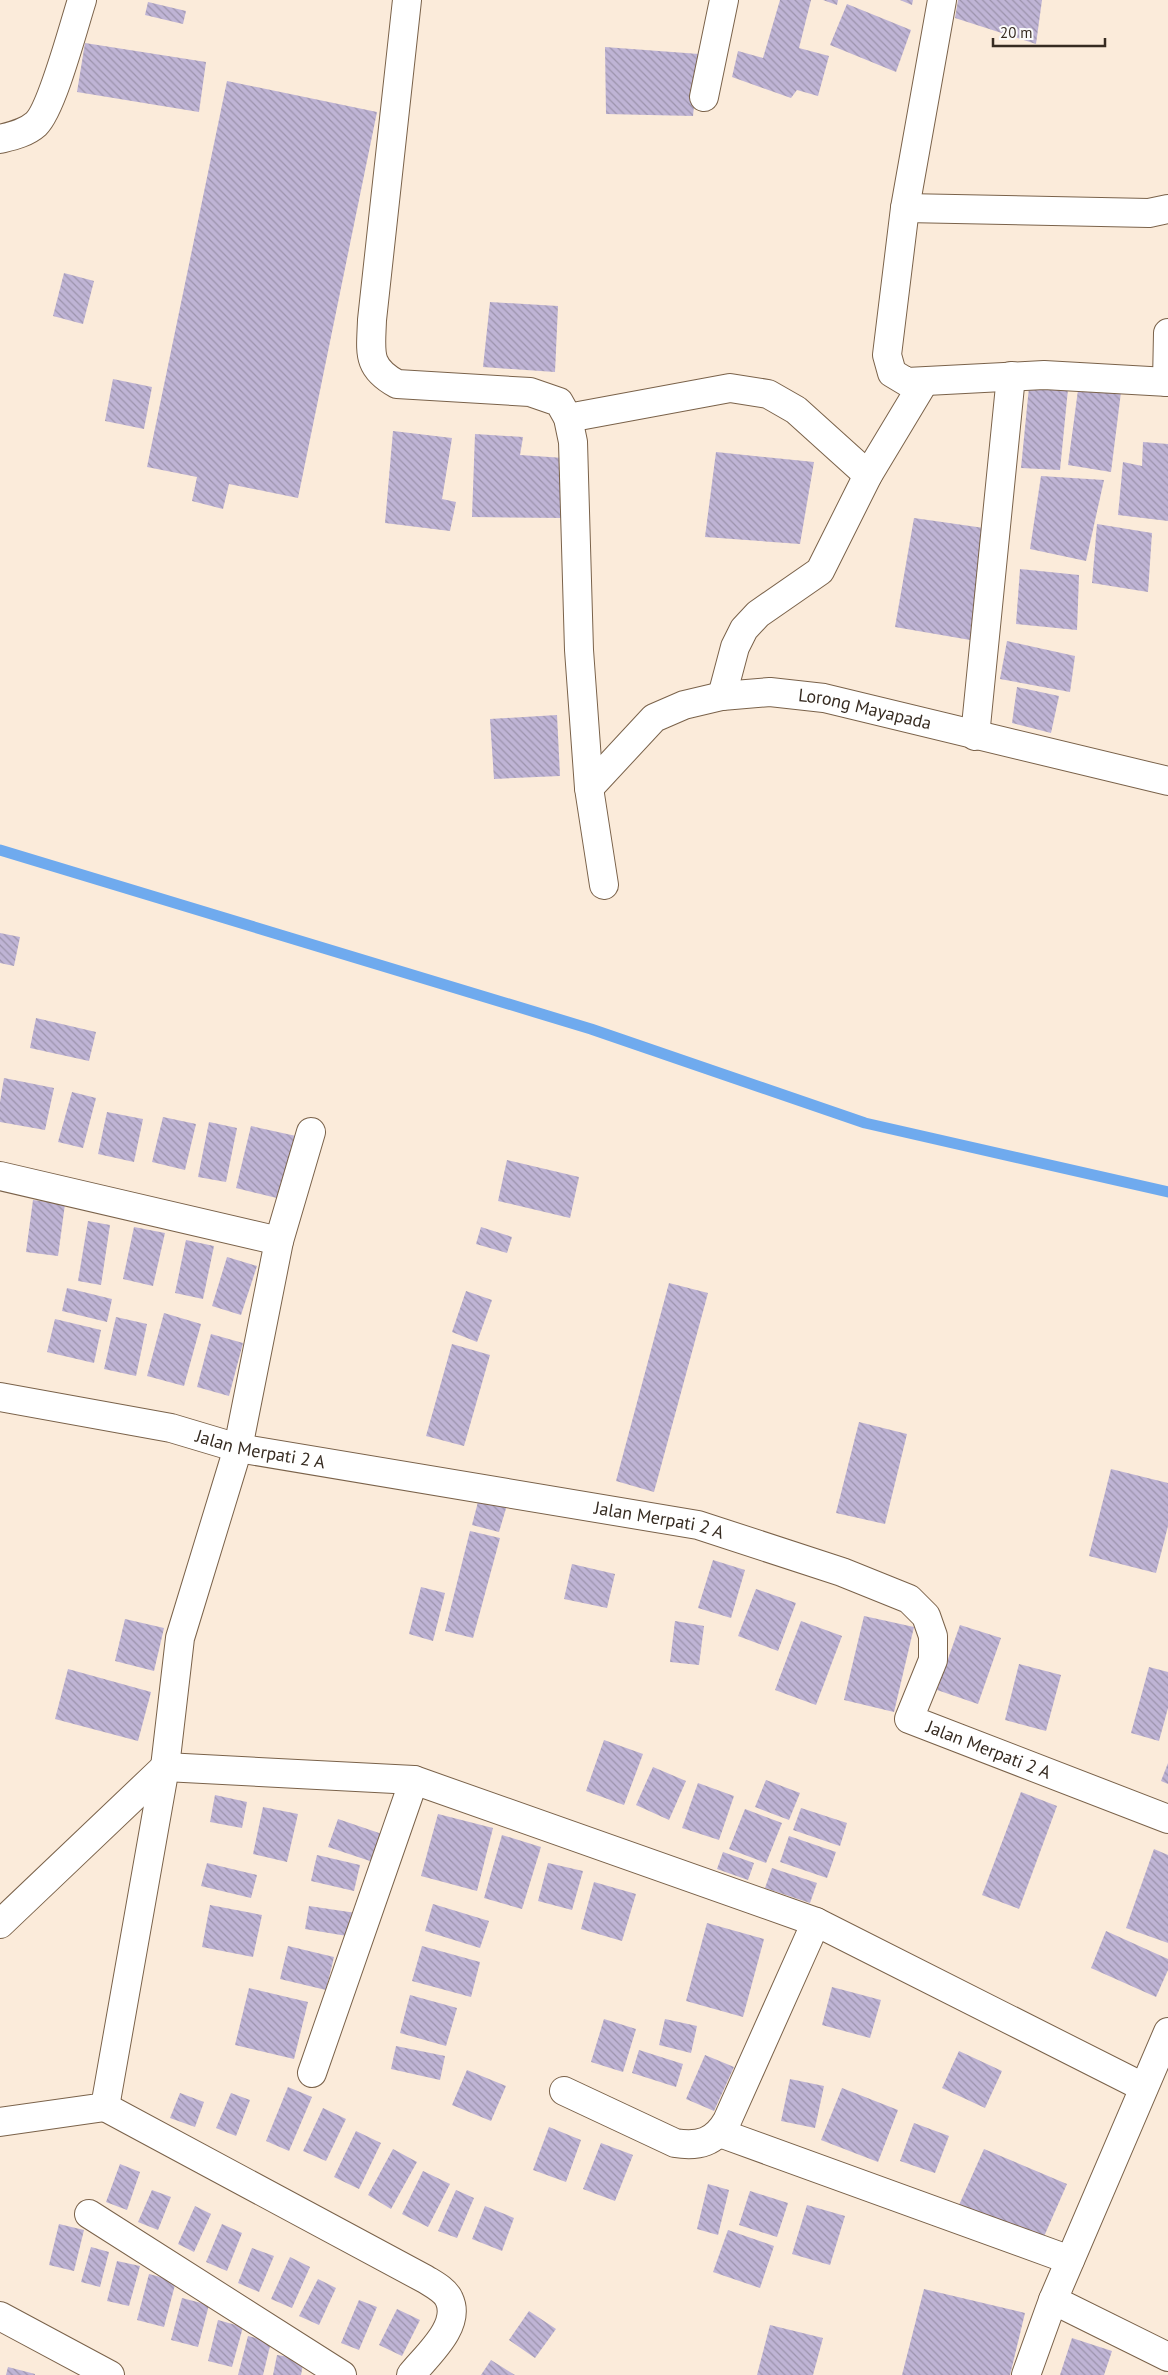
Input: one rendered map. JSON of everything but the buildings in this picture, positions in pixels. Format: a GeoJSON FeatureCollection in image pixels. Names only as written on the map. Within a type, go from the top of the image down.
{"type":"FeatureCollection","features":[{"type":"Feature","properties":{"kind":"street"},"geometry":{"type":"LineString","coordinates":[[0,139],[18,134],[36,124],[49,102],[82,0]]}},
{"type":"Feature","properties":{"kind":"street"},"geometry":{"type":"LineString","coordinates":[[407,0],[372,320],[371,346],[374,366],[385,377],[397,384],[530,392],[559,402],[568,418],[573,442],[579,650],[589,788],[604,885]]}},
{"type":"Feature","properties":{"kind":"street"},"geometry":{"type":"LineString","coordinates":[[704,97],[724,0]]}},
{"type":"Feature","properties":{"kind":"street"},"geometry":{"type":"LineString","coordinates":[[942,0],[905,208],[888,364],[892,373],[899,379],[907,382],[1044,375],[1168,382],[1168,333]]}},
{"type":"Feature","properties":{"kind":"street"},"geometry":{"type":"LineString","coordinates":[[905,208],[1149,213],[1168,209]]}},
{"type":"Feature","properties":{"kind":"street"},"geometry":{"type":"LineString","coordinates":[[975,736],[1011,376]]}},
{"type":"Feature","properties":{"kind":"street"},"geometry":{"type":"LineString","coordinates":[[722,696],[735,646],[744,629],[758,614],[820,571],[868,475],[924,382]]}},
{"type":"Feature","properties":{"kind":"street"},"geometry":{"type":"LineString","coordinates":[[568,418],[730,388],[768,394],[796,410],[868,475]]}},
{"type":"Feature","properties":{"kind":"street","name":"Lorong Mayapada"},"geometry":{"type":"LineString","coordinates":[[589,788],[654,718],[684,705],[722,696],[770,692],[824,698],[975,736],[1039,749],[1168,781]]}},
{"type":"Feature","properties":{"kind":"street"},"geometry":{"type":"LineString","coordinates":[[105,2106],[165,1767],[180,1638],[238,1448],[279,1240],[311,1132]]}},
{"type":"Feature","properties":{"kind":"street"},"geometry":{"type":"LineString","coordinates":[[0,1176],[279,1240]]}},
{"type":"Feature","properties":{"kind":"street","name":"Jalan Merpati 2 A"},"geometry":{"type":"LineString","coordinates":[[0,1396],[171,1428],[238,1448],[698,1525],[842,1572],[909,1599],[926,1616],[933,1636],[933,1660],[910,1719],[1168,1819]]}},
{"type":"Feature","properties":{"kind":"street"},"geometry":{"type":"LineString","coordinates":[[0,1924],[165,1767],[414,1780],[816,1922],[1143,2086]]}},
{"type":"Feature","properties":{"kind":"street"},"geometry":{"type":"LineString","coordinates":[[312,2073],[414,1780]]}},
{"type":"Feature","properties":{"kind":"street"},"geometry":{"type":"LineString","coordinates":[[564,2091],[675,2143],[690,2145],[705,2142],[720,2133],[816,1922]]}},
{"type":"Feature","properties":{"kind":"street"},"geometry":{"type":"LineString","coordinates":[[1026,2375],[1053,2300],[1143,2086],[1168,2032]]}},
{"type":"Feature","properties":{"kind":"street"},"geometry":{"type":"LineString","coordinates":[[0,2122],[105,2106],[417,2274],[440,2289],[449,2298],[452,2312],[448,2328],[410,2375]]}},
{"type":"Feature","properties":{"kind":"street"},"geometry":{"type":"LineString","coordinates":[[720,2133],[1070,2260]]}},
{"type":"Feature","properties":{"kind":"street"},"geometry":{"type":"LineString","coordinates":[[89,2214],[342,2375]]}},
{"type":"Feature","properties":{"kind":"street"},"geometry":{"type":"LineString","coordinates":[[1053,2300],[1168,2356]]}},
{"type":"Feature","properties":{"kind":"street"},"geometry":{"type":"LineString","coordinates":[[0,2316],[110,2375]]}},
{"type":"Feature","properties":{"kind":"waterway"},"geometry":{"type":"LineString","coordinates":[[0,850],[591,1029],[865,1123],[1168,1192]]}}]}
